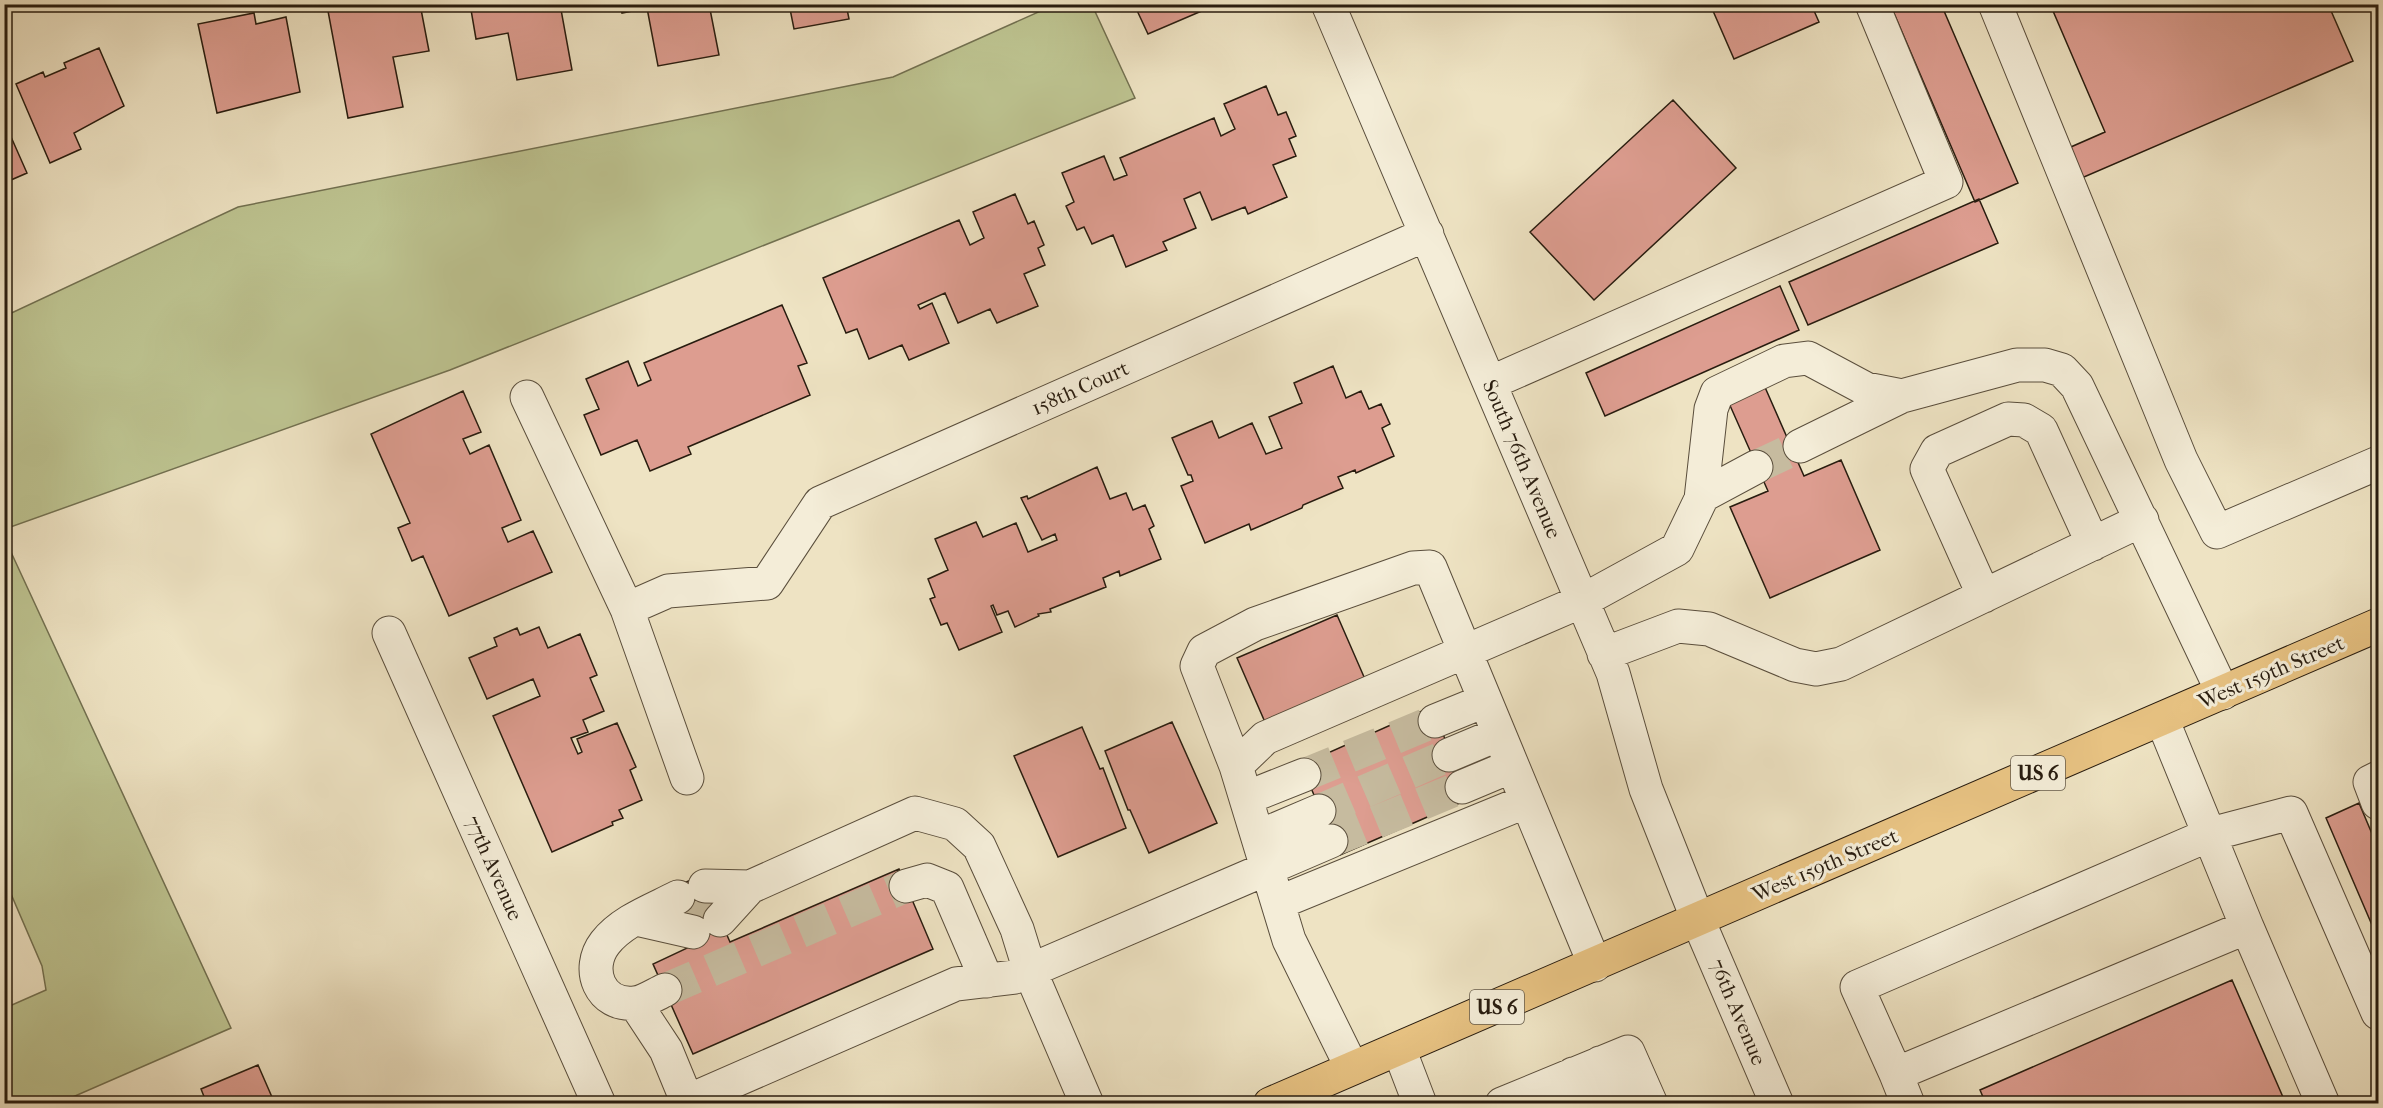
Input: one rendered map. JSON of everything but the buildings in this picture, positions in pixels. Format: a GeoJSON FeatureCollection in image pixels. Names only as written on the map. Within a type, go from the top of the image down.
{"type":"FeatureCollection","features":[{"type":"Feature","properties":{"kind":"main road","name":"West 159th Street"},"geometry":{"type":"LineString","coordinates":[[1270,1104],[2379,625]]}},
{"type":"Feature","properties":{"kind":"street","name":"South 76th Avenue"},"geometry":{"type":"LineString","coordinates":[[1328,4],[1605,654],[1646,789],[1698,920]]}},
{"type":"Feature","properties":{"kind":"street"},"geometry":{"type":"LineString","coordinates":[[1490,383],[1946,182],[1872,4]]}},
{"type":"Feature","properties":{"kind":"street"},"geometry":{"type":"LineString","coordinates":[[1995,4],[2181,460],[2217,532],[2379,463]]}},
{"type":"Feature","properties":{"kind":"street","name":"158th Court"},"geometry":{"type":"LineString","coordinates":[[627,609],[668,591],[767,583],[820,502],[1427,234]]}},
{"type":"Feature","properties":{"kind":"street"},"geometry":{"type":"LineString","coordinates":[[1236,766],[1265,738],[1582,601],[1677,549],[1702,496],[1711,409],[1717,393],[1784,361],[1808,358],[1866,389],[1902,396]]}},
{"type":"Feature","properties":{"kind":"street"},"geometry":{"type":"LineString","coordinates":[[1800,446],[1902,396],[2017,365],[2045,365],[2062,370],[2077,386],[2223,693]]}},
{"type":"Feature","properties":{"kind":"street"},"geometry":{"type":"LineString","coordinates":[[527,397],[627,609],[687,778]]}},
{"type":"Feature","properties":{"kind":"street"},"geometry":{"type":"LineString","coordinates":[[1984,596],[1927,469],[1937,451],[1956,441],[2008,419],[2024,420],[2041,430],[2092,544]]}},
{"type":"Feature","properties":{"kind":"street"},"geometry":{"type":"LineString","coordinates":[[1702,496],[1756,467]]}},
{"type":"Feature","properties":{"kind":"street"},"geometry":{"type":"LineString","coordinates":[[1605,654],[1678,626],[1709,629],[1795,665],[1816,669],[1841,664],[2142,520]]}},
{"type":"Feature","properties":{"kind":"street"},"geometry":{"type":"LineString","coordinates":[[1352,1068],[1289,940],[1236,766],[1197,666],[1204,651],[1256,624],[1413,568],[1430,567],[1463,652],[1595,965]]}},
{"type":"Feature","properties":{"kind":"street","name":"77th Avenue"},"geometry":{"type":"LineString","coordinates":[[389,633],[599,1104]]}},
{"type":"Feature","properties":{"kind":"street"},"geometry":{"type":"LineString","coordinates":[[1434,721],[1484,701]]}},
{"type":"Feature","properties":{"kind":"street"},"geometry":{"type":"LineString","coordinates":[[2162,719],[2211,834],[2247,927],[2323,1104]]}},
{"type":"Feature","properties":{"kind":"street"},"geometry":{"type":"LineString","coordinates":[[1449,755],[1499,734]]}},
{"type":"Feature","properties":{"kind":"street"},"geometry":{"type":"LineString","coordinates":[[1462,787],[1512,766]]}},
{"type":"Feature","properties":{"kind":"street"},"geometry":{"type":"LineString","coordinates":[[1246,798],[1304,775]]}},
{"type":"Feature","properties":{"kind":"street"},"geometry":{"type":"LineString","coordinates":[[2379,778],[2370,782],[2379,803]]}},
{"type":"Feature","properties":{"kind":"street"},"geometry":{"type":"LineString","coordinates":[[1278,903],[1527,801]]}},
{"type":"Feature","properties":{"kind":"street"},"geometry":{"type":"LineString","coordinates":[[1087,1104],[1030,971],[1017,929],[979,846],[955,824],[915,813],[699,909],[636,920],[621,927],[603,945],[595,971],[599,988],[611,999],[650,997],[684,1102],[956,984],[1015,977],[1030,971],[1262,852],[1318,811]]}},
{"type":"Feature","properties":{"kind":"street"},"geometry":{"type":"LineString","coordinates":[[1908,1104],[1857,987],[2211,834],[2291,813],[2379,1013]]}},
{"type":"Feature","properties":{"kind":"street"},"geometry":{"type":"LineString","coordinates":[[1262,852],[1331,841]]}},
{"type":"Feature","properties":{"kind":"street"},"geometry":{"type":"LineString","coordinates":[[906,886],[927,880],[947,888],[987,981]]}},
{"type":"Feature","properties":{"kind":"street","name":"76th Avenue"},"geometry":{"type":"LineString","coordinates":[[1698,920],[1777,1104]]}},
{"type":"Feature","properties":{"kind":"street"},"geometry":{"type":"LineString","coordinates":[[1896,1074],[2247,927]]}},
{"type":"Feature","properties":{"kind":"street"},"geometry":{"type":"LineString","coordinates":[[1399,1048],[1420,1104]]}},
{"type":"Feature","properties":{"kind":"street"},"geometry":{"type":"LineString","coordinates":[[1502,1104],[1539,1096],[1587,1069],[1629,1052],[1651,1104]]}},
{"type":"Feature","properties":{"kind":"street"},"geometry":{"type":"LineString","coordinates":[[1587,1069],[1600,1099]]}},
{"type":"Feature","properties":{"kind":"green space"},"geometry":{"type":"Polygon","coordinates":[[[1054,5],[1092,5],[1135,98],[450,370],[5,529],[5,316],[238,207],[893,77],[1054,5]]]}},
{"type":"Feature","properties":{"kind":"green space"},"geometry":{"type":"Polygon","coordinates":[[[4,537],[231,1028],[59,1103],[5,1103],[5,1008],[46,990],[42,966],[5,880],[4,537]]]}},
{"type":"Feature","properties":{"kind":"tunnel"},"geometry":{"type":"LineString","coordinates":[[1756,467],[1800,446]]}},
{"type":"Feature","properties":{"kind":"tunnel"},"geometry":{"type":"LineString","coordinates":[[1304,775],[1435,721]]}},
{"type":"Feature","properties":{"kind":"tunnel"},"geometry":{"type":"LineString","coordinates":[[1319,811],[1449,755]]}},
{"type":"Feature","properties":{"kind":"tunnel"},"geometry":{"type":"LineString","coordinates":[[1331,841],[1462,787]]}},
{"type":"Feature","properties":{"kind":"tunnel"},"geometry":{"type":"LineString","coordinates":[[665,990],[906,886]]}},
{"type":"Feature","properties":{"kind":"tunnel"},"geometry":{"type":"LineString","coordinates":[[686,915],[713,903]]}}]}
